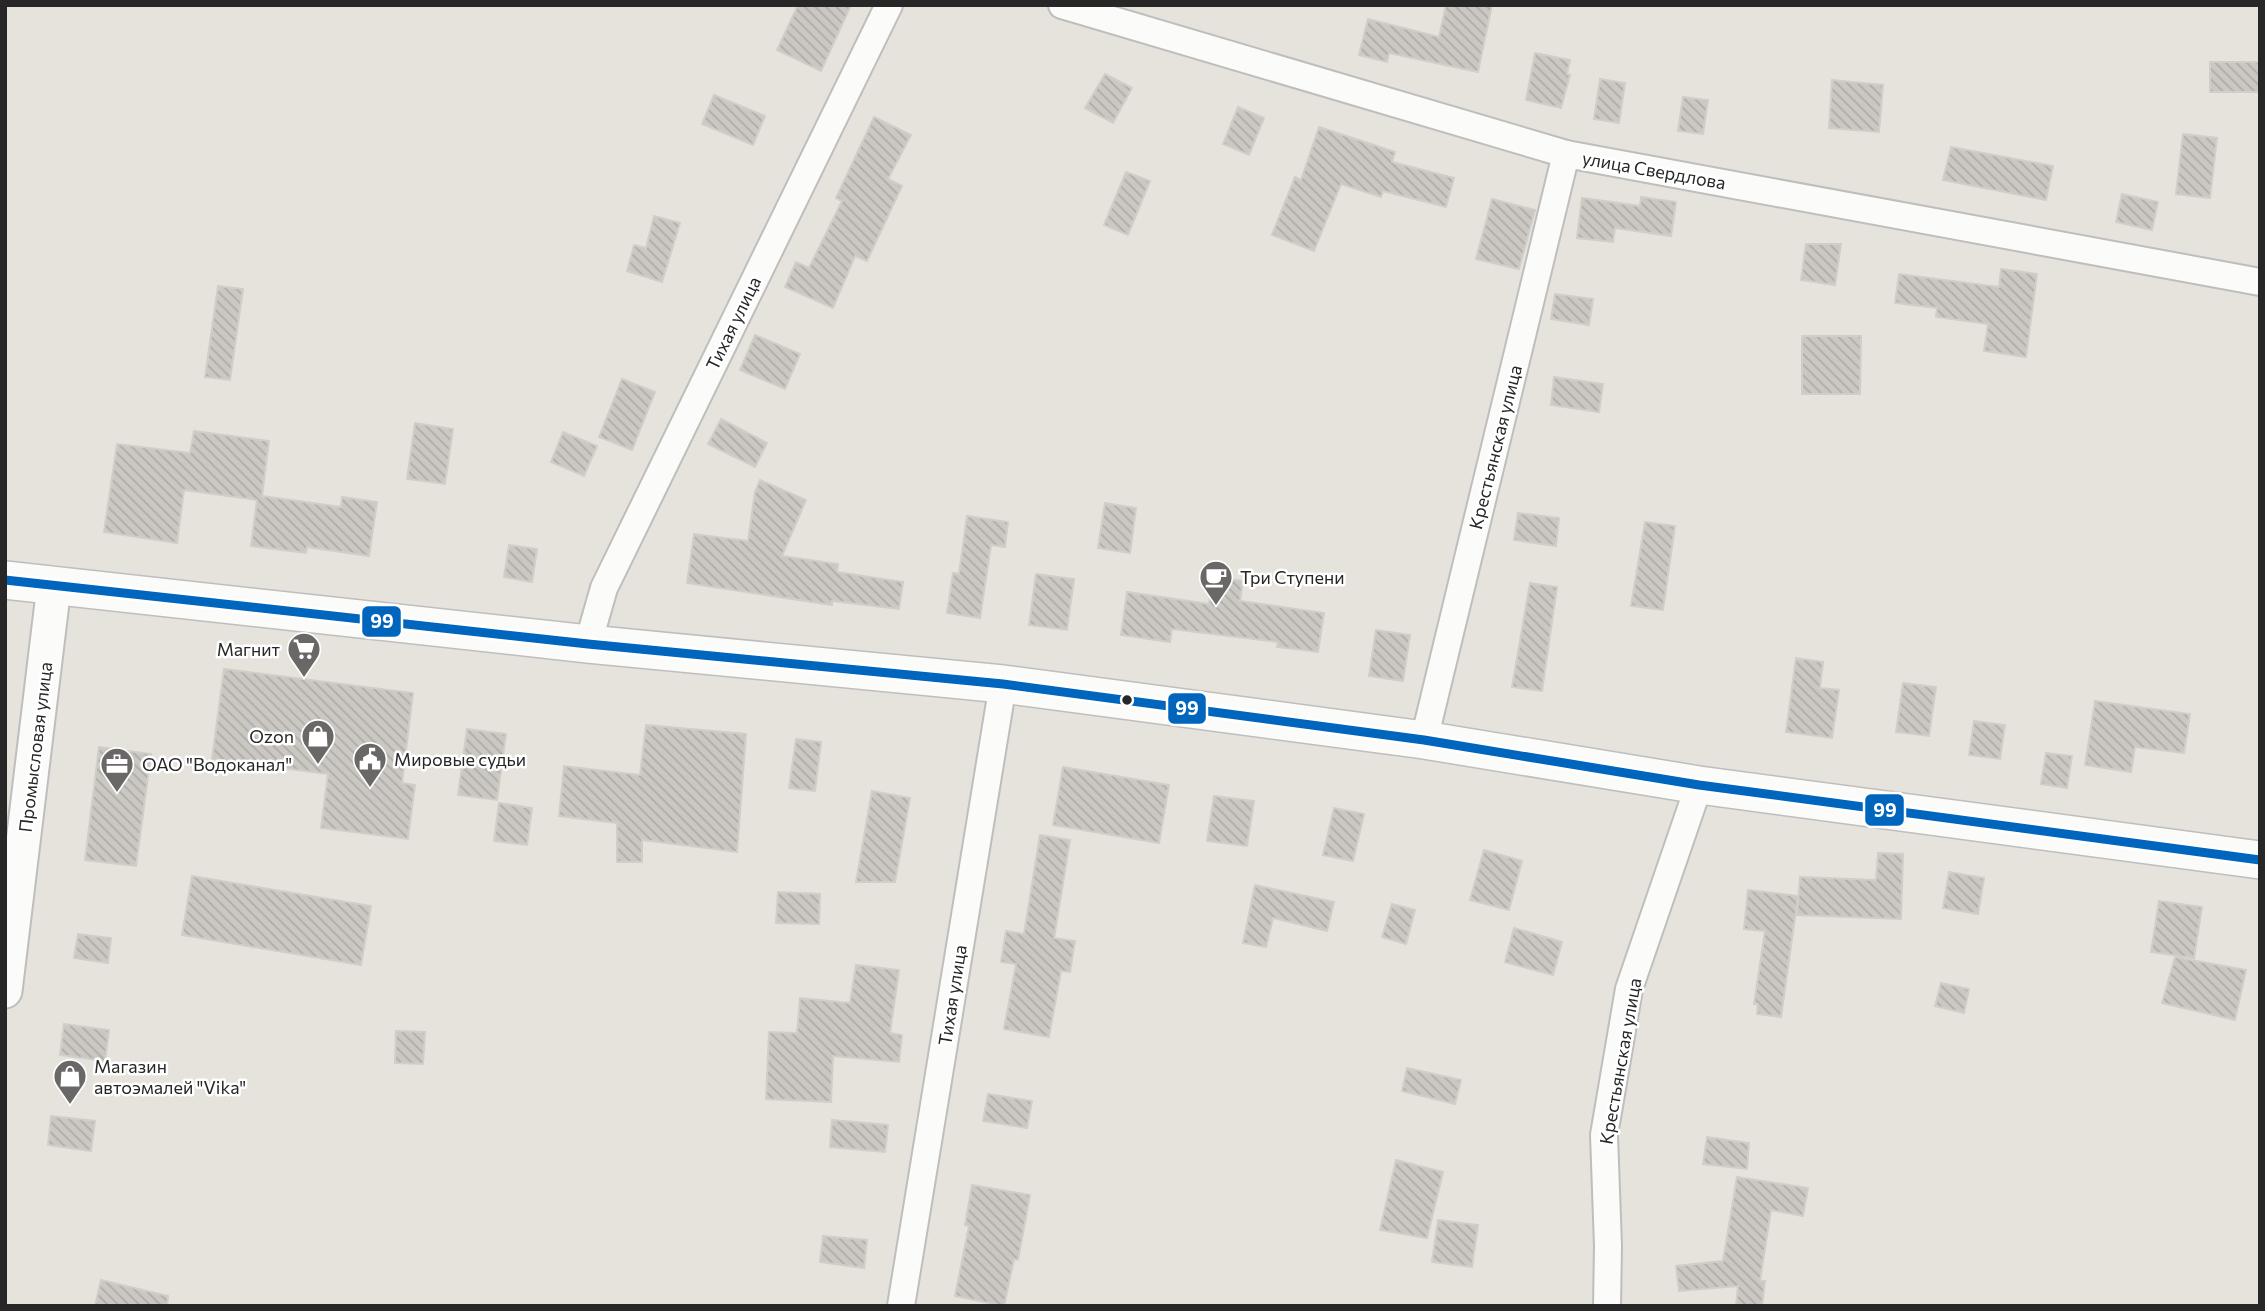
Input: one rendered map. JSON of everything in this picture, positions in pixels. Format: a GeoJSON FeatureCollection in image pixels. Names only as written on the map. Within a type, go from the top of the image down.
{"type":"FeatureCollection","features":[{"type":"Feature","properties":{"kind":"main road"},"geometry":{"type":"LineString","coordinates":[[5,580],[588,644],[1003,684],[1424,740],[1699,785],[2260,860]]}},
{"type":"Feature","properties":{"kind":"street","name":"Тихая улица"},"geometry":{"type":"LineString","coordinates":[[588,644],[604,588],[888,5]]}},
{"type":"Feature","properties":{"kind":"street","name":"улица Свердлова"},"geometry":{"type":"LineString","coordinates":[[1062,5],[1566,154],[2260,282]]}},
{"type":"Feature","properties":{"kind":"street","name":"Крестьянская улица"},"geometry":{"type":"LineString","coordinates":[[1424,740],[1566,154]]}},
{"type":"Feature","properties":{"kind":"street","name":"Промысловая улица"},"geometry":{"type":"LineString","coordinates":[[5,991],[54,586]]}},
{"type":"Feature","properties":{"kind":"street","name":"Тихая улица"},"geometry":{"type":"LineString","coordinates":[[901,1306],[1003,684]]}},
{"type":"Feature","properties":{"kind":"street","name":"Крестьянская улица"},"geometry":{"type":"LineString","coordinates":[[1607,1306],[1604,1135],[1629,989],[1699,785]]}},
{"type":"Feature","properties":{"kind":"building"},"geometry":{"type":"Polygon","coordinates":[[[798,5],[851,5],[821,71],[777,50],[798,5]]]}},
{"type":"Feature","properties":{"kind":"building"},"geometry":{"type":"Polygon","coordinates":[[[1446,5],[1492,5],[1478,72],[1389,53],[1387,62],[1359,55],[1368,19],[1439,37],[1446,5]]]}},
{"type":"Feature","properties":{"kind":"building"},"geometry":{"type":"Polygon","coordinates":[[[1535,53],[1570,60],[1567,74],[1570,75],[1561,108],[1526,100],[1535,53]]]}},
{"type":"Feature","properties":{"kind":"building"},"geometry":{"type":"Polygon","coordinates":[[[2210,62],[2260,62],[2260,92],[2210,92],[2210,62]]]}},
{"type":"Feature","properties":{"kind":"building"},"geometry":{"type":"Polygon","coordinates":[[[1105,74],[1132,88],[1113,123],[1085,108],[1105,74]]]}},
{"type":"Feature","properties":{"kind":"building"},"geometry":{"type":"Polygon","coordinates":[[[1600,79],[1625,83],[1619,123],[1594,119],[1600,79]]]}},
{"type":"Feature","properties":{"kind":"building"},"geometry":{"type":"Polygon","coordinates":[[[1832,80],[1883,85],[1879,132],[1829,128],[1832,80]]]}},
{"type":"Feature","properties":{"kind":"building"},"geometry":{"type":"Polygon","coordinates":[[[714,95],[765,116],[753,145],[702,124],[714,95]]]}},
{"type":"Feature","properties":{"kind":"building"},"geometry":{"type":"Polygon","coordinates":[[[1683,97],[1708,100],[1703,134],[1678,131],[1683,97]]]}},
{"type":"Feature","properties":{"kind":"building"},"geometry":{"type":"Polygon","coordinates":[[[1238,107],[1264,118],[1249,155],[1223,144],[1238,107]]]}},
{"type":"Feature","properties":{"kind":"building"},"geometry":{"type":"Polygon","coordinates":[[[874,117],[911,135],[888,179],[902,186],[867,261],[855,256],[833,308],[785,287],[796,262],[809,268],[842,201],[836,198],[874,117]]]}},
{"type":"Feature","properties":{"kind":"building"},"geometry":{"type":"Polygon","coordinates":[[[1319,127],[1395,152],[1392,162],[1454,178],[1446,207],[1383,191],[1381,197],[1341,184],[1314,251],[1272,235],[1295,177],[1301,180],[1319,127]]]}},
{"type":"Feature","properties":{"kind":"building"},"geometry":{"type":"Polygon","coordinates":[[[2183,134],[2217,138],[2210,198],[2176,194],[2183,134]]]}},
{"type":"Feature","properties":{"kind":"building"},"geometry":{"type":"Polygon","coordinates":[[[1951,147],[2053,166],[2046,200],[1943,180],[1951,147]]]}},
{"type":"Feature","properties":{"kind":"building"},"geometry":{"type":"Polygon","coordinates":[[[1126,172],[1150,181],[1128,235],[1104,225],[1126,172]]]}},
{"type":"Feature","properties":{"kind":"building"},"geometry":{"type":"Polygon","coordinates":[[[2122,194],[2158,202],[2152,230],[2116,222],[2122,194]]]}},
{"type":"Feature","properties":{"kind":"building"},"geometry":{"type":"Polygon","coordinates":[[[1641,197],[1676,202],[1671,236],[1615,228],[1613,242],[1577,238],[1582,198],[1640,206],[1641,197]]]}},
{"type":"Feature","properties":{"kind":"building"},"geometry":{"type":"Polygon","coordinates":[[[1492,199],[1535,210],[1519,269],[1476,259],[1492,199]]]}},
{"type":"Feature","properties":{"kind":"building"},"geometry":{"type":"Polygon","coordinates":[[[654,216],[680,223],[662,282],[627,271],[634,245],[646,248],[654,216]]]}},
{"type":"Feature","properties":{"kind":"building"},"geometry":{"type":"Polygon","coordinates":[[[1806,244],[1841,244],[1835,285],[1801,280],[1806,244]]]}},
{"type":"Feature","properties":{"kind":"building"},"geometry":{"type":"Polygon","coordinates":[[[2001,269],[2037,274],[2026,357],[1984,351],[1988,324],[1936,317],[1937,308],[1895,303],[1899,274],[1999,287],[2001,269]]]}},
{"type":"Feature","properties":{"kind":"building"},"geometry":{"type":"Polygon","coordinates":[[[218,286],[243,289],[230,380],[205,377],[218,286]]]}},
{"type":"Feature","properties":{"kind":"building"},"geometry":{"type":"Polygon","coordinates":[[[1555,294],[1593,299],[1589,325],[1551,319],[1555,294]]]}},
{"type":"Feature","properties":{"kind":"building"},"geometry":{"type":"Polygon","coordinates":[[[755,335],[800,354],[785,389],[740,370],[755,335]]]}},
{"type":"Feature","properties":{"kind":"building"},"geometry":{"type":"Polygon","coordinates":[[[1802,336],[1861,336],[1860,394],[1802,394],[1802,336]]]}},
{"type":"Feature","properties":{"kind":"building"},"geometry":{"type":"Polygon","coordinates":[[[1554,377],[1603,384],[1599,412],[1551,405],[1554,377]]]}},
{"type":"Feature","properties":{"kind":"building"},"geometry":{"type":"Polygon","coordinates":[[[622,379],[655,392],[632,450],[599,437],[622,379]]]}},
{"type":"Feature","properties":{"kind":"building"},"geometry":{"type":"Polygon","coordinates":[[[721,419],[767,443],[755,467],[708,444],[721,419]]]}},
{"type":"Feature","properties":{"kind":"building"},"geometry":{"type":"Polygon","coordinates":[[[415,423],[453,429],[445,484],[407,479],[415,423]]]}},
{"type":"Feature","properties":{"kind":"building"},"geometry":{"type":"Polygon","coordinates":[[[194,431],[269,441],[262,496],[341,507],[342,497],[377,502],[369,556],[307,547],[306,553],[251,546],[257,500],[184,490],[177,543],[104,532],[117,444],[190,453],[194,431]]]}},
{"type":"Feature","properties":{"kind":"building"},"geometry":{"type":"Polygon","coordinates":[[[563,432],[597,446],[584,476],[551,462],[563,432]]]}},
{"type":"Feature","properties":{"kind":"building"},"geometry":{"type":"Polygon","coordinates":[[[760,480],[806,500],[782,556],[838,564],[837,572],[903,582],[899,609],[832,601],[832,605],[687,583],[694,534],[748,541],[755,492],[760,480]]]}},
{"type":"Feature","properties":{"kind":"building"},"geometry":{"type":"Polygon","coordinates":[[[1105,503],[1136,508],[1130,553],[1098,548],[1105,503]]]}},
{"type":"Feature","properties":{"kind":"building"},"geometry":{"type":"Polygon","coordinates":[[[1518,513],[1559,518],[1556,546],[1514,540],[1518,513]]]}},
{"type":"Feature","properties":{"kind":"building"},"geometry":{"type":"Polygon","coordinates":[[[967,516],[1008,522],[1005,547],[991,545],[980,618],[947,613],[953,573],[959,574],[967,516]]]}},
{"type":"Feature","properties":{"kind":"building"},"geometry":{"type":"Polygon","coordinates":[[[1645,522],[1675,526],[1663,610],[1631,606],[1645,522]]]}},
{"type":"Feature","properties":{"kind":"building"},"geometry":{"type":"Polygon","coordinates":[[[509,545],[537,549],[532,582],[504,577],[509,545]]]}},
{"type":"Feature","properties":{"kind":"building"},"geometry":{"type":"Polygon","coordinates":[[[1036,574],[1074,579],[1067,630],[1029,625],[1036,574]]]}},
{"type":"Feature","properties":{"kind":"building"},"geometry":{"type":"Polygon","coordinates":[[[1213,577],[1243,581],[1240,601],[1324,613],[1318,652],[1277,647],[1278,642],[1172,629],[1170,642],[1121,635],[1127,592],[1209,604],[1213,577]]]}},
{"type":"Feature","properties":{"kind":"building"},"geometry":{"type":"Polygon","coordinates":[[[1530,583],[1557,587],[1542,691],[1512,687],[1530,583]]]}},
{"type":"Feature","properties":{"kind":"building"},"geometry":{"type":"Polygon","coordinates":[[[1376,630],[1410,635],[1403,681],[1369,676],[1376,630]]]}},
{"type":"Feature","properties":{"kind":"building"},"geometry":{"type":"Polygon","coordinates":[[[1796,658],[1823,662],[1820,688],[1839,690],[1832,738],[1786,732],[1796,658]]]}},
{"type":"Feature","properties":{"kind":"building"},"geometry":{"type":"Polygon","coordinates":[[[224,669],[413,693],[402,783],[415,785],[408,839],[321,828],[328,774],[212,759],[224,669]]]}},
{"type":"Feature","properties":{"kind":"building"},"geometry":{"type":"Polygon","coordinates":[[[1903,683],[1936,687],[1929,736],[1896,732],[1903,683]]]}},
{"type":"Feature","properties":{"kind":"building"},"geometry":{"type":"Polygon","coordinates":[[[2095,701],[2190,714],[2184,753],[2135,747],[2131,772],[2085,765],[2095,701]]]}},
{"type":"Feature","properties":{"kind":"building"},"geometry":{"type":"Polygon","coordinates":[[[1974,721],[2005,725],[2000,759],[1969,755],[1974,721]]]}},
{"type":"Feature","properties":{"kind":"building"},"geometry":{"type":"Polygon","coordinates":[[[646,725],[746,734],[737,852],[642,840],[642,862],[617,862],[617,823],[559,816],[564,766],[640,775],[646,725]]]}},
{"type":"Feature","properties":{"kind":"building"},"geometry":{"type":"Polygon","coordinates":[[[467,729],[506,734],[497,800],[458,795],[467,729]]]}},
{"type":"Feature","properties":{"kind":"building"},"geometry":{"type":"Polygon","coordinates":[[[796,739],[821,742],[815,791],[789,788],[796,739]]]}},
{"type":"Feature","properties":{"kind":"building"},"geometry":{"type":"Polygon","coordinates":[[[99,747],[151,754],[136,866],[85,860],[99,747]]]}},
{"type":"Feature","properties":{"kind":"building"},"geometry":{"type":"Polygon","coordinates":[[[2046,753],[2072,756],[2067,788],[2041,784],[2046,753]]]}},
{"type":"Feature","properties":{"kind":"building"},"geometry":{"type":"Polygon","coordinates":[[[1063,767],[1169,785],[1159,843],[1053,825],[1063,767]]]}},
{"type":"Feature","properties":{"kind":"building"},"geometry":{"type":"Polygon","coordinates":[[[872,791],[910,798],[895,882],[856,882],[872,791]]]}},
{"type":"Feature","properties":{"kind":"building"},"geometry":{"type":"Polygon","coordinates":[[[1214,796],[1254,801],[1247,846],[1207,841],[1214,796]]]}},
{"type":"Feature","properties":{"kind":"building"},"geometry":{"type":"Polygon","coordinates":[[[499,803],[532,808],[527,845],[494,841],[499,803]]]}},
{"type":"Feature","properties":{"kind":"building"},"geometry":{"type":"Polygon","coordinates":[[[1334,808],[1364,814],[1353,861],[1323,855],[1334,808]]]}},
{"type":"Feature","properties":{"kind":"building"},"geometry":{"type":"Polygon","coordinates":[[[1040,835],[1070,840],[1054,938],[1075,941],[1070,972],[1061,971],[1049,1037],[1004,1029],[1016,964],[1001,962],[1006,931],[1024,934],[1040,835]]]}},
{"type":"Feature","properties":{"kind":"building"},"geometry":{"type":"Polygon","coordinates":[[[1484,850],[1522,861],[1509,910],[1470,900],[1484,850]]]}},
{"type":"Feature","properties":{"kind":"building"},"geometry":{"type":"Polygon","coordinates":[[[1878,853],[1903,854],[1901,919],[1797,915],[1800,877],[1876,880],[1878,853]]]}},
{"type":"Feature","properties":{"kind":"building"},"geometry":{"type":"Polygon","coordinates":[[[1949,872],[1984,878],[1978,914],[1943,908],[1949,872]]]}},
{"type":"Feature","properties":{"kind":"building"},"geometry":{"type":"Polygon","coordinates":[[[192,876],[371,906],[361,965],[182,935],[192,876]]]}},
{"type":"Feature","properties":{"kind":"building"},"geometry":{"type":"Polygon","coordinates":[[[1255,885],[1334,902],[1327,931],[1273,918],[1266,947],[1243,943],[1255,885]]]}},
{"type":"Feature","properties":{"kind":"building"},"geometry":{"type":"Polygon","coordinates":[[[1748,890],[1798,896],[1781,1017],[1757,1014],[1758,1004],[1754,1004],[1765,931],[1744,929],[1748,890]]]}},
{"type":"Feature","properties":{"kind":"building"},"geometry":{"type":"Polygon","coordinates":[[[778,892],[820,894],[819,924],[776,923],[778,892]]]}},
{"type":"Feature","properties":{"kind":"building"},"geometry":{"type":"Polygon","coordinates":[[[2159,901],[2202,907],[2194,958],[2151,952],[2159,901]]]}},
{"type":"Feature","properties":{"kind":"building"},"geometry":{"type":"Polygon","coordinates":[[[1392,904],[1415,910],[1406,944],[1382,937],[1392,904]]]}},
{"type":"Feature","properties":{"kind":"building"},"geometry":{"type":"Polygon","coordinates":[[[1514,928],[1562,942],[1553,975],[1505,962],[1514,928]]]}},
{"type":"Feature","properties":{"kind":"building"},"geometry":{"type":"Polygon","coordinates":[[[78,934],[111,938],[108,963],[74,958],[78,934]]]}},
{"type":"Feature","properties":{"kind":"building"},"geometry":{"type":"Polygon","coordinates":[[[2175,957],[2246,970],[2235,1020],[2162,1003],[2175,957]]]}},
{"type":"Feature","properties":{"kind":"building"},"geometry":{"type":"Polygon","coordinates":[[[856,965],[899,970],[890,1033],[902,1035],[899,1062],[833,1056],[831,1102],[766,1099],[769,1032],[797,1033],[800,998],[850,1003],[856,965]]]}},
{"type":"Feature","properties":{"kind":"building"},"geometry":{"type":"Polygon","coordinates":[[[1941,983],[1969,989],[1964,1013],[1935,1006],[1941,983]]]}},
{"type":"Feature","properties":{"kind":"building"},"geometry":{"type":"Polygon","coordinates":[[[64,1024],[109,1030],[105,1061],[60,1055],[64,1024]]]}},
{"type":"Feature","properties":{"kind":"building"},"geometry":{"type":"Polygon","coordinates":[[[396,1031],[425,1032],[423,1064],[395,1063],[396,1031]]]}},
{"type":"Feature","properties":{"kind":"building"},"geometry":{"type":"Polygon","coordinates":[[[1407,1068],[1461,1080],[1455,1104],[1402,1091],[1407,1068]]]}},
{"type":"Feature","properties":{"kind":"building"},"geometry":{"type":"Polygon","coordinates":[[[988,1094],[1032,1101],[1027,1128],[983,1121],[988,1094]]]}},
{"type":"Feature","properties":{"kind":"building"},"geometry":{"type":"Polygon","coordinates":[[[51,1116],[95,1121],[91,1151],[48,1145],[51,1116]]]}},
{"type":"Feature","properties":{"kind":"building"},"geometry":{"type":"Polygon","coordinates":[[[832,1120],[888,1125],[885,1152],[830,1147],[832,1120]]]}},
{"type":"Feature","properties":{"kind":"building"},"geometry":{"type":"Polygon","coordinates":[[[1707,1137],[1749,1143],[1747,1169],[1703,1164],[1707,1137]]]}},
{"type":"Feature","properties":{"kind":"building"},"geometry":{"type":"Polygon","coordinates":[[[1396,1160],[1443,1172],[1427,1238],[1380,1230],[1396,1160]]]}},
{"type":"Feature","properties":{"kind":"building"},"geometry":{"type":"Polygon","coordinates":[[[1737,1177],[1808,1188],[1803,1216],[1771,1210],[1760,1281],[1765,1281],[1762,1306],[1736,1306],[1738,1286],[1679,1291],[1676,1266],[1723,1261],[1737,1177]]]}},
{"type":"Feature","properties":{"kind":"building"},"geometry":{"type":"Polygon","coordinates":[[[972,1185],[1030,1195],[1018,1260],[1014,1259],[1004,1306],[955,1296],[969,1226],[965,1225],[972,1185]]]}},
{"type":"Feature","properties":{"kind":"building"},"geometry":{"type":"Polygon","coordinates":[[[1438,1220],[1478,1225],[1472,1267],[1432,1262],[1438,1220]]]}},
{"type":"Feature","properties":{"kind":"building"},"geometry":{"type":"Polygon","coordinates":[[[823,1236],[867,1240],[864,1268],[820,1262],[823,1236]]]}},
{"type":"Feature","properties":{"kind":"building"},"geometry":{"type":"Polygon","coordinates":[[[101,1280],[168,1296],[167,1306],[95,1306],[101,1280]]]}},
{"type":"Feature","properties":{"kind":"transit line","name":"99"},"geometry":{"type":"LineString","coordinates":[[5,580],[588,644],[1003,684],[1424,740],[1699,785],[2260,860]]}},
{"type":"Feature","properties":{"kind":"place","name":"Три Ступени"},"geometry":{"type":"Point","coordinates":[1216,607]}},
{"type":"Feature","properties":{"kind":"place","name":"Магнит"},"geometry":{"type":"Point","coordinates":[304,679]}},
{"type":"Feature","properties":{"kind":"place","name":"Ozon"},"geometry":{"type":"Point","coordinates":[318,766]}},
{"type":"Feature","properties":{"kind":"place","name":"Мировые судьи"},"geometry":{"type":"Point","coordinates":[370,789]}},
{"type":"Feature","properties":{"kind":"place","name":"ОАО \"Водоканал\""},"geometry":{"type":"Point","coordinates":[117,794]}},
{"type":"Feature","properties":{"kind":"place","name":"Магазин автоэмалей \"Vika\""},"geometry":{"type":"Point","coordinates":[70,1106]}}]}
